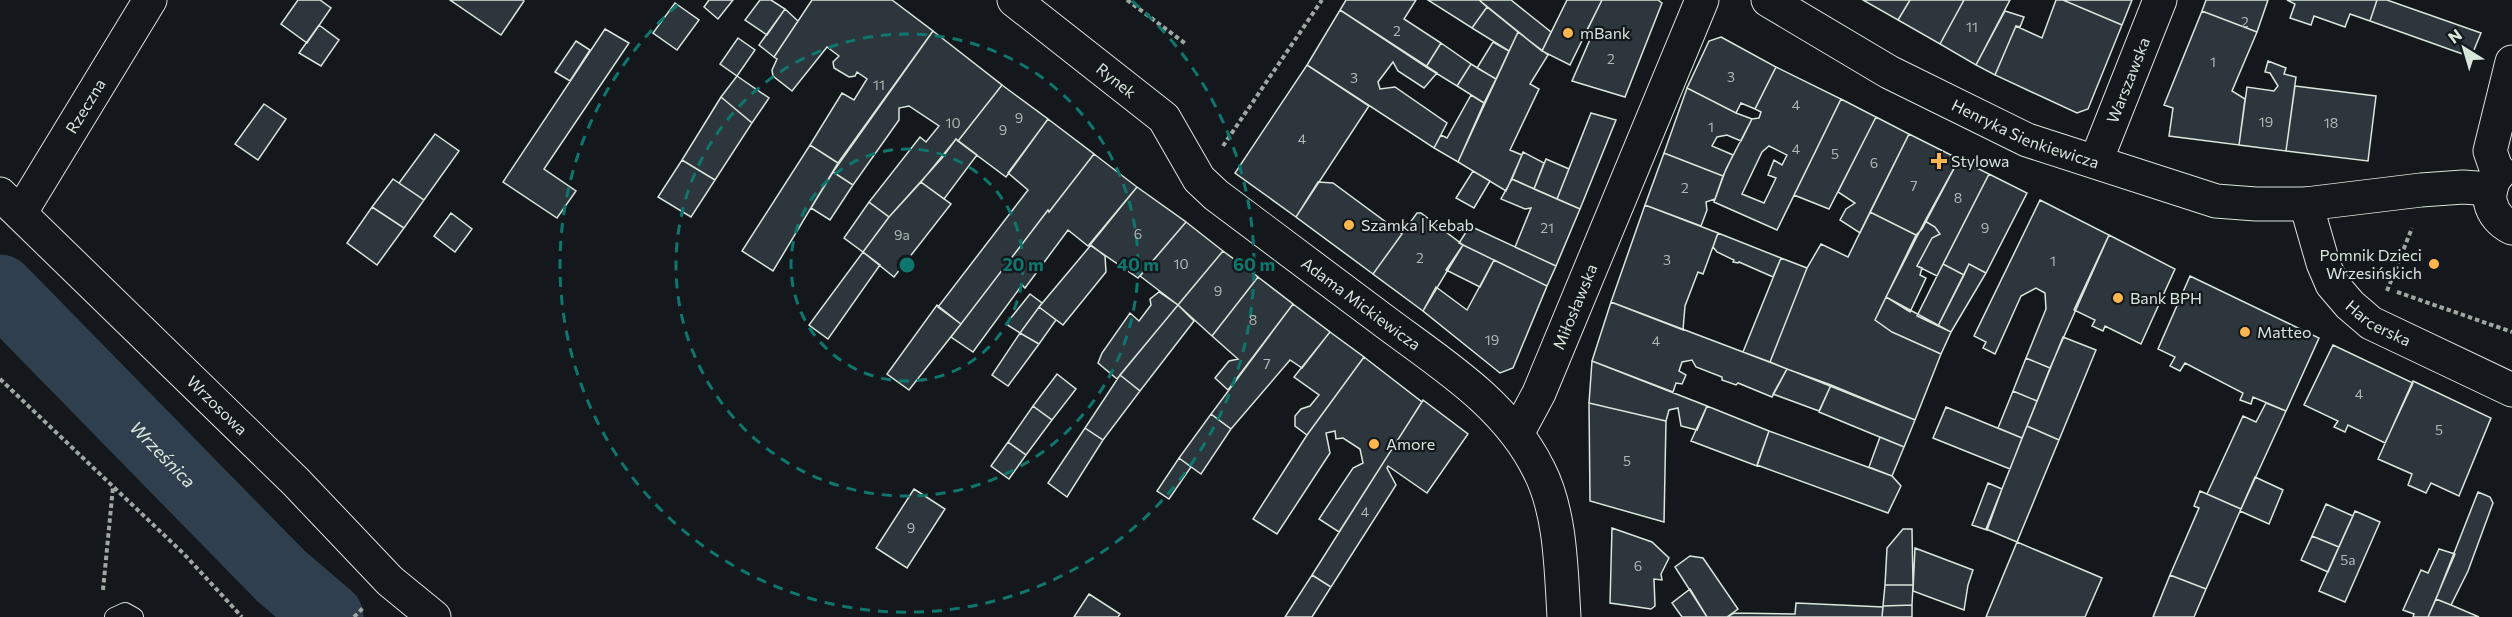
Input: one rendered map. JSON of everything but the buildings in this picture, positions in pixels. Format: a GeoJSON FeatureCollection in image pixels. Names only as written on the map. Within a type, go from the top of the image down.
{"type":"FeatureCollection","features":[{"type":"Feature","properties":{"kind":"street","name":"Rzeczna"},"geometry":{"type":"LineString","coordinates":[[10,203],[150,0]]}},
{"type":"Feature","properties":{"kind":"street","name":"Rynek"},"geometry":{"type":"LineString","coordinates":[[1014,0],[1164,118],[1199,179]]}},
{"type":"Feature","properties":{"kind":"street","name":"Miłosławska"},"geometry":{"type":"LineString","coordinates":[[1517,434],[1539,393],[1702,0]]}},
{"type":"Feature","properties":{"kind":"street","name":"Henryka Sienkiewicza"},"geometry":{"type":"LineString","coordinates":[[1768,0],[1888,72],[2027,140],[2216,201],[2306,204]]}},
{"type":"Feature","properties":{"kind":"street","name":"Warszawska"},"geometry":{"type":"LineString","coordinates":[[2096,161],[2160,0]]}},
{"type":"Feature","properties":{"kind":"street"},"geometry":{"type":"LineString","coordinates":[[2512,62],[2490,151],[2500,176],[2490,205],[2499,219],[2512,228]]}},
{"type":"Feature","properties":{"kind":"street"},"geometry":{"type":"LineString","coordinates":[[2306,204],[2463,187],[2500,176]]}},
{"type":"Feature","properties":{"kind":"street","name":"Adama Mickiewicza"},"geometry":{"type":"LineString","coordinates":[[1199,179],[1216,195],[1480,393],[1517,434]]}},
{"type":"Feature","properties":{"kind":"street","name":"Wrzosowa"},"geometry":{"type":"LineString","coordinates":[[10,203],[296,482],[390,581],[434,617]]}},
{"type":"Feature","properties":{"kind":"street","name":"Harcerska"},"geometry":{"type":"LineString","coordinates":[[2306,204],[2323,263],[2332,284],[2350,305],[2371,323],[2512,390]]}},
{"type":"Feature","properties":{"kind":"street"},"geometry":{"type":"LineString","coordinates":[[1517,434],[1540,471],[1551,504],[1558,545],[1564,617]]}},
{"type":"Feature","properties":{"kind":"lane"},"geometry":{"type":"LineString","coordinates":[[114,617],[125,612],[134,617]]}},
{"type":"Feature","properties":{"kind":"path"},"geometry":{"type":"LineString","coordinates":[[1127,0],[1186,44]]}},
{"type":"Feature","properties":{"kind":"path"},"geometry":{"type":"LineString","coordinates":[[1199,179],[1322,0]]}},
{"type":"Feature","properties":{"kind":"path"},"geometry":{"type":"LineString","coordinates":[[2386,294],[2414,225]]}},
{"type":"Feature","properties":{"kind":"path"},"geometry":{"type":"LineString","coordinates":[[2388,289],[2512,332]]}},
{"type":"Feature","properties":{"kind":"path"},"geometry":{"type":"LineString","coordinates":[[0,379],[184,554],[242,617]]}},
{"type":"Feature","properties":{"kind":"path"},"geometry":{"type":"LineString","coordinates":[[103,593],[113,486]]}},
{"type":"Feature","properties":{"kind":"waterway","name":"Wrześnica"},"geometry":{"type":"LineString","coordinates":[[0,289],[281,576],[329,617]]}},
{"type":"Feature","properties":{"kind":"place","name":"mBank"},"geometry":{"type":"Point","coordinates":[1568,33]}},
{"type":"Feature","properties":{"kind":"place","name":"Stylowa"},"geometry":{"type":"Point","coordinates":[1939,161]}},
{"type":"Feature","properties":{"kind":"place","name":"Szamka | Kebab"},"geometry":{"type":"Point","coordinates":[1349,225]}},
{"type":"Feature","properties":{"kind":"place","name":"Pomnik Dzieci Wrzesińskich"},"geometry":{"type":"Point","coordinates":[2434,264]}},
{"type":"Feature","properties":{"kind":"place","name":"Bank BPH"},"geometry":{"type":"Point","coordinates":[2118,298]}},
{"type":"Feature","properties":{"kind":"place","name":"Matteo"},"geometry":{"type":"Point","coordinates":[2245,332]}},
{"type":"Feature","properties":{"kind":"place","name":"Amore"},"geometry":{"type":"Point","coordinates":[1374,444]}}]}
